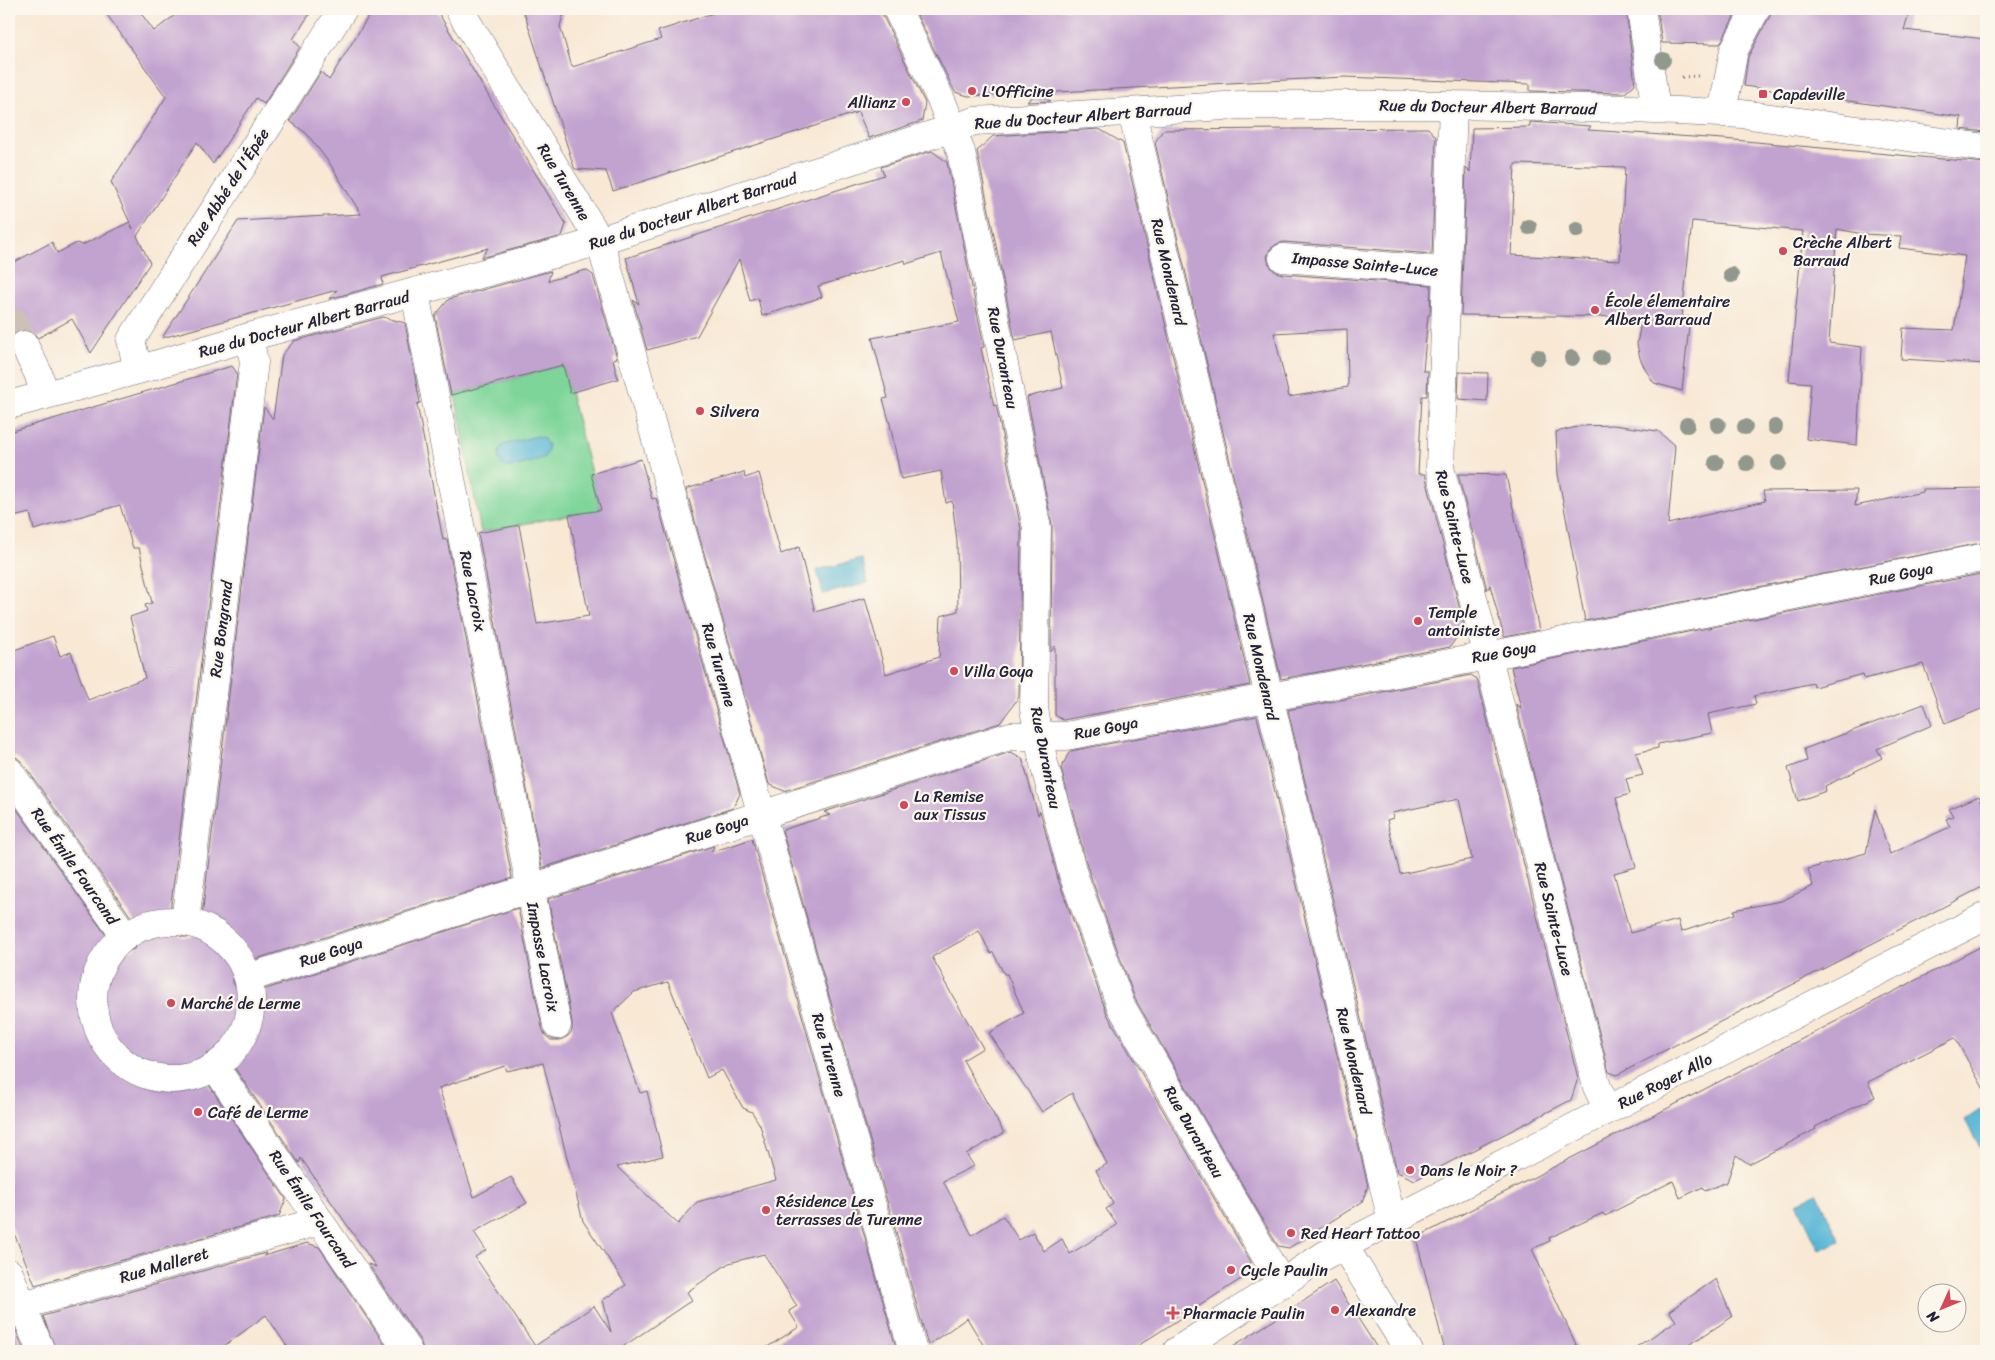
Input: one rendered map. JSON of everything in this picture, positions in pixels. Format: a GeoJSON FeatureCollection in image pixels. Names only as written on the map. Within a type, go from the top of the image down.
{"type":"FeatureCollection","features":[{"type":"Feature","properties":{"kind":"street","name":"Rue Abbé de l'Épée"},"geometry":{"type":"LineString","coordinates":[[138,370],[131,340],[342,9]]}},
{"type":"Feature","properties":{"kind":"street","name":"Rue Turenne"},"geometry":{"type":"LineString","coordinates":[[459,9],[600,241],[912,1351]]}},
{"type":"Feature","properties":{"kind":"street","name":"Rue Duranteau"},"geometry":{"type":"LineString","coordinates":[[897,9],[942,102],[961,152],[1037,528],[1034,709],[1043,760],[1073,874],[1121,1006],[1282,1284]]}},
{"type":"Feature","properties":{"kind":"street"},"geometry":{"type":"LineString","coordinates":[[1642,9],[1656,110]]}},
{"type":"Feature","properties":{"kind":"street"},"geometry":{"type":"LineString","coordinates":[[1722,113],[1734,50],[1756,9]]}},
{"type":"Feature","properties":{"kind":"street","name":"Rue du Docteur Albert Barraud"},"geometry":{"type":"LineString","coordinates":[[9,405],[138,370],[248,337],[600,241],[975,121],[1242,105],[1453,105],[1656,110],[1743,114],[1986,148]]}},
{"type":"Feature","properties":{"kind":"street","name":"Rue Sainte-Luce"},"geometry":{"type":"LineString","coordinates":[[1453,105],[1440,468],[1597,1087],[1608,1110]]}},
{"type":"Feature","properties":{"kind":"street","name":"Rue Mondenard"},"geometry":{"type":"LineString","coordinates":[[1132,112],[1392,1222]]}},
{"type":"Feature","properties":{"kind":"street","name":"Impasse Sainte-Luce"},"geometry":{"type":"LineString","coordinates":[[1283,258],[1447,271]]}},
{"type":"Feature","properties":{"kind":"street","name":"Rue Lacroix"},"geometry":{"type":"LineString","coordinates":[[415,293],[530,889]]}},
{"type":"Feature","properties":{"kind":"street","name":"Rue Bongrand"},"geometry":{"type":"LineString","coordinates":[[185,922],[254,362],[248,337]]}},
{"type":"Feature","properties":{"kind":"street"},"geometry":{"type":"LineString","coordinates":[[24,345],[38,374],[45,395]]}},
{"type":"Feature","properties":{"kind":"street","name":"Rue Goya"},"geometry":{"type":"LineString","coordinates":[[248,978],[1010,736],[1066,736],[1986,557]]}},
{"type":"Feature","properties":{"kind":"street","name":"Rue Émile Fourcand"},"geometry":{"type":"LineString","coordinates":[[9,771],[125,936]]}},
{"type":"Feature","properties":{"kind":"street","name":"Impasse Lacroix"},"geometry":{"type":"LineString","coordinates":[[530,889],[556,1025]]}},
{"type":"Feature","properties":{"kind":"street","name":"Rue Roger Allo"},"geometry":{"type":"LineString","coordinates":[[1177,1351],[1325,1255],[1986,916]]}},
{"type":"Feature","properties":{"kind":"street"},"geometry":{"type":"LineString","coordinates":[[169,921],[185,922],[206,928],[225,941],[239,958],[248,978],[252,1004],[247,1028],[234,1050],[215,1067],[193,1077],[169,1080],[145,1075],[123,1064],[107,1046],[96,1024],[92,999],[96,975],[108,953],[125,936],[139,928],[154,923],[169,921]]}},
{"type":"Feature","properties":{"kind":"street","name":"Rue Émile Fourcand"},"geometry":{"type":"LineString","coordinates":[[215,1067],[408,1351]]}},
{"type":"Feature","properties":{"kind":"street","name":"Rue Malleret"},"geometry":{"type":"LineString","coordinates":[[15,1307],[320,1221]]}},
{"type":"Feature","properties":{"kind":"street"},"geometry":{"type":"LineString","coordinates":[[1344,1246],[1409,1351]]}},
{"type":"Feature","properties":{"kind":"street"},"geometry":{"type":"LineString","coordinates":[[9,1273],[15,1307],[41,1351]]}},
{"type":"Feature","properties":{"kind":"path"},"geometry":{"type":"LineString","coordinates":[[1651,77],[1668,78],[1709,75],[1728,78]]}},
{"type":"Feature","properties":{"kind":"green space"},"geometry":{"type":"Polygon","coordinates":[[[563,365],[601,511],[481,532],[455,394],[563,365]]]}},
{"type":"Feature","properties":{"kind":"water"},"geometry":{"type":"Polygon","coordinates":[[[537,436],[543,438],[548,445],[547,452],[543,458],[516,466],[508,467],[501,464],[499,455],[503,445],[537,436]]]}},
{"type":"Feature","properties":{"kind":"water"},"geometry":{"type":"Polygon","coordinates":[[[862,559],[868,583],[823,594],[817,570],[862,559]]]}},
{"type":"Feature","properties":{"kind":"water"},"geometry":{"type":"Polygon","coordinates":[[[1984,1107],[1986,1111],[1986,1158],[1965,1120],[1984,1107]]]}},
{"type":"Feature","properties":{"kind":"water"},"geometry":{"type":"Polygon","coordinates":[[[1817,1193],[1840,1241],[1819,1250],[1797,1203],[1817,1193]]]}},
{"type":"Feature","properties":{"kind":"building"},"geometry":{"type":"Polygon","coordinates":[[[103,9],[138,9],[154,31],[183,9],[313,9],[293,39],[300,47],[264,104],[256,98],[213,164],[197,142],[137,236],[150,263],[91,353],[72,319],[38,338],[32,332],[25,330],[17,331],[11,336],[9,343],[9,265],[52,242],[57,253],[77,243],[82,245],[130,222],[111,182],[166,97],[103,9]]]}},
{"type":"Feature","properties":{"kind":"building"},"geometry":{"type":"Polygon","coordinates":[[[373,9],[436,9],[566,224],[562,236],[481,258],[488,248],[382,277],[383,284],[329,299],[337,290],[162,338],[238,221],[361,214],[330,164],[307,134],[290,121],[321,72],[329,80],[373,9]]]}},
{"type":"Feature","properties":{"kind":"building"},"geometry":{"type":"Polygon","coordinates":[[[523,9],[565,9],[560,26],[572,67],[661,39],[658,31],[726,9],[882,9],[883,16],[925,103],[922,121],[869,138],[858,112],[613,191],[606,171],[575,169],[574,167],[523,9]]]}},
{"type":"Feature","properties":{"kind":"building"},"geometry":{"type":"Polygon","coordinates":[[[914,9],[1626,9],[1635,84],[1625,93],[1530,91],[1530,84],[1344,77],[1038,93],[1051,101],[1027,102],[1037,93],[968,96],[955,92],[914,9]]]}},
{"type":"Feature","properties":{"kind":"building"},"geometry":{"type":"Polygon","coordinates":[[[1657,9],[1738,9],[1720,44],[1662,43],[1657,9]]]}},
{"type":"Feature","properties":{"kind":"building"},"geometry":{"type":"Polygon","coordinates":[[[1772,9],[1910,9],[1904,30],[1986,39],[1986,132],[1960,129],[1961,117],[1744,86],[1748,57],[1772,9]]]}},
{"type":"Feature","properties":{"kind":"building"},"geometry":{"type":"Polygon","coordinates":[[[1530,122],[1591,126],[1588,130],[1723,139],[1986,163],[1986,364],[1901,359],[1903,328],[1954,330],[1965,256],[1899,248],[1901,236],[1863,234],[1837,229],[1829,343],[1862,347],[1857,445],[1806,439],[1811,383],[1789,381],[1803,231],[1692,221],[1682,317],[1690,317],[1682,391],[1654,383],[1645,369],[1637,344],[1642,317],[1461,315],[1466,168],[1470,172],[1472,128],[1530,127],[1530,122]],[[1515,164],[1511,255],[1620,261],[1625,167],[1515,164]]]}},
{"type":"Feature","properties":{"kind":"building"},"geometry":{"type":"Polygon","coordinates":[[[1428,128],[1436,137],[1432,254],[1284,242],[1270,249],[1267,257],[1274,271],[1282,274],[1431,285],[1430,315],[1428,315],[1423,371],[1428,371],[1427,396],[1422,396],[1418,474],[1425,474],[1464,626],[1450,647],[1281,679],[1155,142],[1163,130],[1428,128]],[[1347,329],[1274,333],[1289,397],[1348,387],[1347,329]]]}},
{"type":"Feature","properties":{"kind":"building"},"geometry":{"type":"Polygon","coordinates":[[[1099,129],[1123,143],[1250,685],[1063,720],[1055,715],[1055,646],[1051,652],[1052,525],[1027,397],[1063,388],[1051,332],[1015,340],[977,151],[993,136],[1099,129]]]}},
{"type":"Feature","properties":{"kind":"building"},"geometry":{"type":"Polygon","coordinates":[[[932,151],[947,162],[984,347],[981,348],[994,406],[996,405],[1021,529],[1019,697],[1000,723],[784,791],[769,784],[686,489],[744,472],[745,478],[759,473],[781,554],[799,547],[815,612],[865,598],[886,674],[939,657],[941,616],[958,611],[957,541],[952,501],[946,503],[941,471],[901,479],[883,399],[888,398],[872,338],[959,322],[941,253],[906,264],[905,260],[818,286],[822,297],[762,316],[758,298],[750,301],[739,259],[697,336],[647,350],[633,300],[639,304],[626,258],[884,175],[881,167],[932,151]]]}},
{"type":"Feature","properties":{"kind":"building"},"geometry":{"type":"Polygon","coordinates":[[[586,270],[593,275],[617,358],[613,359],[618,379],[570,393],[563,365],[451,395],[435,316],[449,299],[551,271],[548,281],[586,270]]]}},
{"type":"Feature","properties":{"kind":"building"},"geometry":{"type":"Polygon","coordinates":[[[383,317],[405,323],[420,403],[417,404],[426,452],[443,540],[447,539],[512,878],[243,963],[237,967],[233,974],[233,983],[238,990],[244,993],[253,993],[518,908],[542,1028],[545,1035],[551,1040],[560,1040],[568,1036],[572,1031],[572,1022],[548,899],[714,846],[711,852],[752,839],[897,1351],[761,1351],[799,1327],[789,1311],[797,1306],[764,1254],[729,1263],[687,1292],[692,1300],[621,1348],[624,1351],[423,1351],[421,1342],[368,1264],[376,1267],[301,1158],[299,1163],[228,1058],[222,1053],[214,1051],[207,1054],[201,1060],[199,1068],[286,1199],[279,1216],[35,1285],[9,1221],[9,798],[113,945],[119,950],[126,952],[134,949],[139,943],[141,935],[138,927],[22,762],[16,757],[9,756],[9,652],[53,636],[60,656],[71,652],[88,700],[145,678],[130,617],[147,611],[145,605],[152,603],[139,548],[133,548],[120,505],[34,530],[30,513],[9,518],[9,432],[232,366],[237,373],[169,920],[170,928],[175,934],[191,937],[197,932],[201,924],[264,407],[273,419],[282,355],[294,341],[383,317]],[[668,982],[634,992],[612,1013],[640,1093],[647,1091],[663,1156],[617,1167],[678,1224],[697,1202],[776,1180],[760,1125],[752,1112],[743,1108],[722,1070],[707,1078],[668,982]],[[543,1063],[507,1071],[505,1066],[439,1088],[474,1197],[511,1177],[527,1203],[474,1232],[486,1250],[475,1257],[535,1346],[594,1306],[611,1332],[603,1300],[626,1285],[583,1221],[543,1063]]]}},
{"type":"Feature","properties":{"kind":"building"},"geometry":{"type":"Polygon","coordinates":[[[1459,372],[1488,373],[1487,401],[1458,399],[1459,372]]]}},
{"type":"Feature","properties":{"kind":"building"},"geometry":{"type":"Polygon","coordinates":[[[1613,425],[1658,431],[1675,446],[1668,524],[1765,501],[1763,491],[1857,490],[1855,506],[1923,492],[1923,489],[1986,488],[1986,542],[1585,621],[1558,474],[1556,432],[1581,426],[1613,425]]]}},
{"type":"Feature","properties":{"kind":"building"},"geometry":{"type":"Polygon","coordinates":[[[641,459],[652,499],[656,498],[740,794],[733,808],[542,868],[478,533],[519,525],[537,624],[589,616],[569,515],[601,510],[591,474],[641,459]]]}},
{"type":"Feature","properties":{"kind":"building"},"geometry":{"type":"Polygon","coordinates":[[[1458,474],[1506,475],[1539,630],[1504,637],[1490,585],[1487,590],[1458,474]]]}},
{"type":"Feature","properties":{"kind":"building"},"geometry":{"type":"Polygon","coordinates":[[[1986,573],[1986,707],[1945,724],[1923,664],[1864,679],[1863,674],[1814,687],[1813,683],[1754,696],[1756,704],[1708,714],[1712,733],[1658,744],[1658,748],[1636,753],[1643,775],[1626,779],[1630,794],[1616,798],[1636,867],[1614,873],[1630,933],[1678,920],[1681,932],[1735,914],[1734,910],[1781,901],[1813,886],[1808,869],[1866,853],[1875,809],[1890,854],[1950,827],[1946,819],[1953,816],[1949,809],[1979,796],[1986,812],[1986,885],[1617,1075],[1609,1072],[1516,704],[1521,708],[1511,667],[1986,573]]]}},
{"type":"Feature","properties":{"kind":"building"},"geometry":{"type":"Polygon","coordinates":[[[1471,675],[1477,679],[1578,1078],[1571,1100],[1415,1180],[1397,1172],[1288,710],[1471,675]],[[1459,799],[1392,813],[1393,818],[1387,820],[1400,874],[1472,859],[1459,799]]]}},
{"type":"Feature","properties":{"kind":"building"},"geometry":{"type":"Polygon","coordinates":[[[1924,704],[1932,725],[1877,749],[1882,758],[1825,786],[1826,791],[1798,801],[1788,768],[1807,761],[1804,749],[1924,704]]]}},
{"type":"Feature","properties":{"kind":"building"},"geometry":{"type":"Polygon","coordinates":[[[1257,716],[1368,1186],[1362,1202],[1289,1248],[1278,1246],[1135,999],[1088,869],[1061,768],[1070,751],[1257,716]]]}},
{"type":"Feature","properties":{"kind":"building"},"geometry":{"type":"Polygon","coordinates":[[[1011,752],[1022,758],[1038,815],[1040,811],[1058,879],[1107,1014],[1251,1262],[1247,1275],[1130,1351],[987,1351],[967,1318],[928,1345],[782,830],[830,815],[824,812],[1011,752]],[[979,931],[932,957],[983,1048],[963,1060],[1004,1133],[966,1154],[974,1166],[943,1181],[972,1235],[1003,1216],[1019,1240],[1033,1232],[1044,1251],[1062,1239],[1070,1254],[1117,1225],[1106,1209],[1113,1204],[1096,1170],[1107,1164],[1072,1093],[1042,1112],[989,1033],[1024,1013],[1007,974],[1004,974],[993,952],[991,954],[979,931]]]}},
{"type":"Feature","properties":{"kind":"building"},"geometry":{"type":"Polygon","coordinates":[[[1986,944],[1986,1093],[1955,1038],[1868,1082],[1875,1097],[1815,1127],[1816,1129],[1749,1164],[1736,1155],[1727,1182],[1705,1191],[1703,1187],[1680,1198],[1673,1181],[1605,1216],[1603,1213],[1549,1238],[1550,1241],[1532,1249],[1579,1351],[1445,1351],[1416,1238],[1986,944]]]}},
{"type":"Feature","properties":{"kind":"building"},"geometry":{"type":"Polygon","coordinates":[[[307,1243],[319,1247],[389,1351],[290,1351],[266,1315],[217,1351],[56,1351],[43,1316],[266,1253],[264,1256],[307,1243]]]}},
{"type":"Feature","properties":{"kind":"building"},"geometry":{"type":"Polygon","coordinates":[[[1716,1279],[1732,1317],[1680,1351],[1630,1351],[1676,1321],[1669,1311],[1716,1279]]]}},
{"type":"Feature","properties":{"kind":"building"},"geometry":{"type":"Polygon","coordinates":[[[1334,1281],[1379,1351],[1225,1351],[1276,1319],[1334,1281]]]}},
{"type":"Feature","properties":{"kind":"building"},"geometry":{"type":"Polygon","coordinates":[[[15,1328],[24,1351],[9,1351],[9,1330],[15,1328]]]}},
{"type":"Feature","properties":{"kind":"tunnel"},"geometry":{"type":"LineString","coordinates":[[9,315],[24,345]]}},
{"type":"Feature","properties":{"kind":"place","name":"L'Officine"},"geometry":{"type":"Point","coordinates":[972,91]}},
{"type":"Feature","properties":{"kind":"place","name":"Capdeville"},"geometry":{"type":"Point","coordinates":[1763,94]}},
{"type":"Feature","properties":{"kind":"place","name":"Allianz"},"geometry":{"type":"Point","coordinates":[906,102]}},
{"type":"Feature","properties":{"kind":"place","name":"Crèche Albert Barraud"},"geometry":{"type":"Point","coordinates":[1783,251]}},
{"type":"Feature","properties":{"kind":"place","name":"École élementaire Albert Barraud"},"geometry":{"type":"Point","coordinates":[1595,310]}},
{"type":"Feature","properties":{"kind":"place","name":"Silvera"},"geometry":{"type":"Point","coordinates":[700,411]}},
{"type":"Feature","properties":{"kind":"place","name":"Temple antoiniste"},"geometry":{"type":"Point","coordinates":[1418,621]}},
{"type":"Feature","properties":{"kind":"place","name":"Villa Goya"},"geometry":{"type":"Point","coordinates":[954,671]}},
{"type":"Feature","properties":{"kind":"place","name":"La Remise aux Tissus"},"geometry":{"type":"Point","coordinates":[904,805]}},
{"type":"Feature","properties":{"kind":"place","name":"Marché de Lerme"},"geometry":{"type":"Point","coordinates":[171,1003]}},
{"type":"Feature","properties":{"kind":"place","name":"Café de Lerme"},"geometry":{"type":"Point","coordinates":[198,1112]}},
{"type":"Feature","properties":{"kind":"place","name":"Dans le Noir ?"},"geometry":{"type":"Point","coordinates":[1410,1170]}},
{"type":"Feature","properties":{"kind":"place","name":"Résidence Les terrasses de Turenne"},"geometry":{"type":"Point","coordinates":[766,1210]}},
{"type":"Feature","properties":{"kind":"place","name":"Red Heart Tattoo"},"geometry":{"type":"Point","coordinates":[1291,1233]}},
{"type":"Feature","properties":{"kind":"place","name":"Cycle Paulin"},"geometry":{"type":"Point","coordinates":[1231,1270]}},
{"type":"Feature","properties":{"kind":"place","name":"Alexandre"},"geometry":{"type":"Point","coordinates":[1335,1310]}},
{"type":"Feature","properties":{"kind":"place","name":"Pharmacie Paulin"},"geometry":{"type":"Point","coordinates":[1173,1313]}}]}
